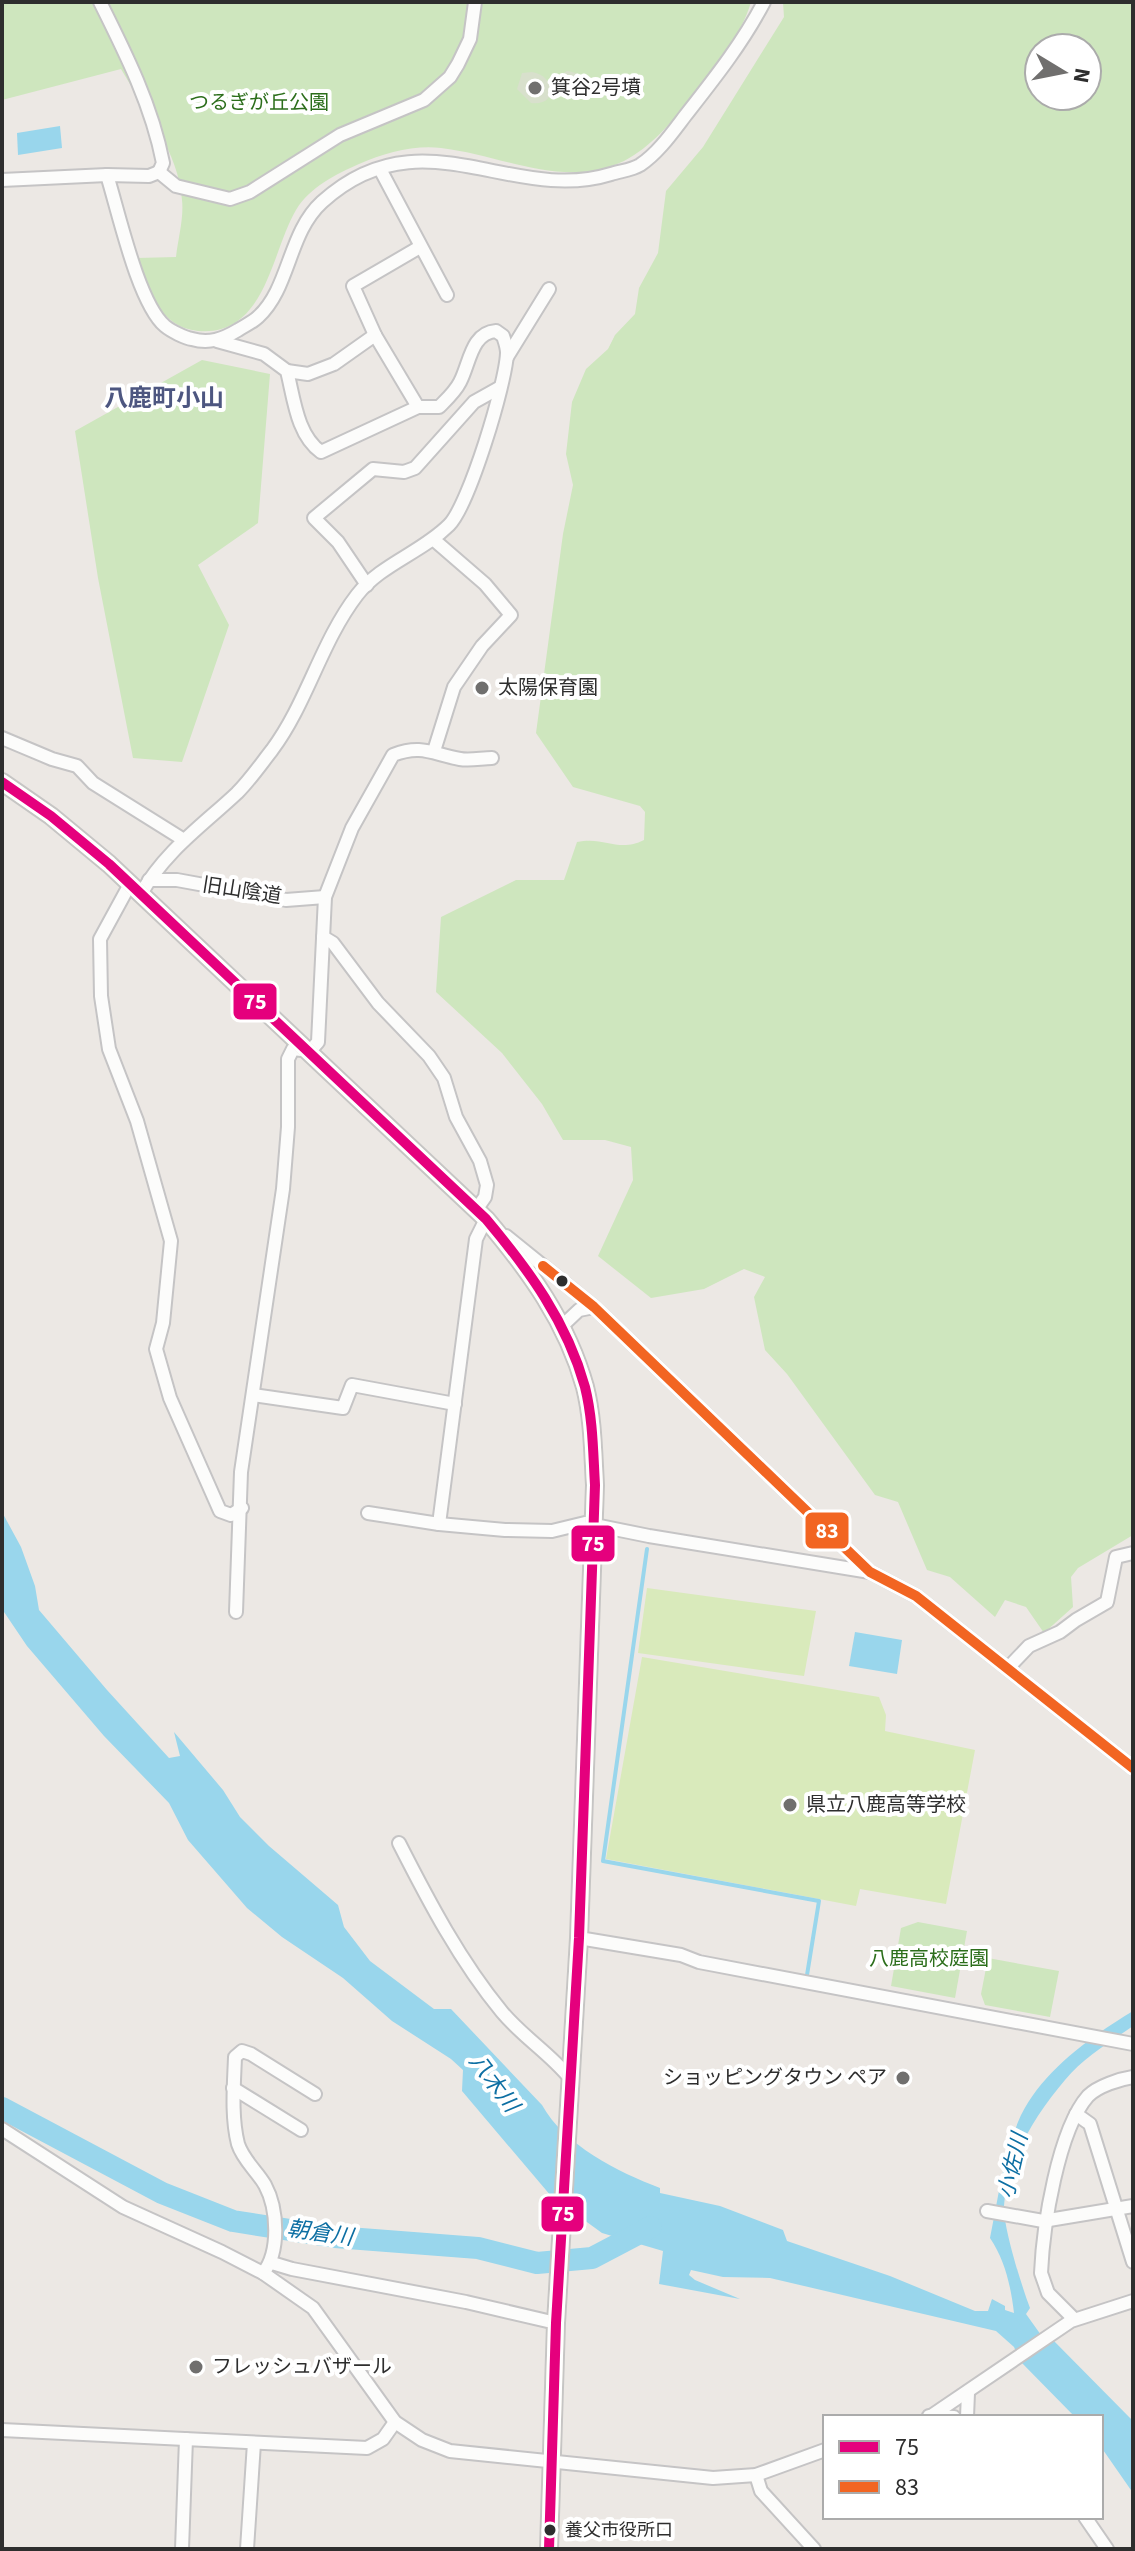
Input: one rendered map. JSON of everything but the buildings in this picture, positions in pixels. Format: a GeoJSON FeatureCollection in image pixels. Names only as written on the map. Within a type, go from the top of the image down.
{"type":"FeatureCollection","features":[{"type":"Feature","properties":{"kind":"main road"},"geometry":{"type":"LineString","coordinates":[[2,782],[140,886],[481,1214],[525,1266],[562,1326],[585,1388],[592,1431],[595,1485],[579,1938],[557,2319],[549,2549]]}},
{"type":"Feature","properties":{"kind":"street"},"geometry":{"type":"LineString","coordinates":[[2,180],[149,176],[159,172],[163,163],[149,113],[134,73],[100,2]]}},
{"type":"Feature","properties":{"kind":"street"},"geometry":{"type":"LineString","coordinates":[[159,172],[176,186],[230,199],[250,192],[340,135],[424,100],[450,77],[458,64],[470,39],[475,2]]}},
{"type":"Feature","properties":{"kind":"street"},"geometry":{"type":"LineString","coordinates":[[217,341],[258,317],[266,307],[274,296],[303,224],[319,205],[338,188],[380,169],[413,162],[456,163],[558,181],[576,181],[599,178],[639,165],[668,138],[722,70],[764,2]]}},
{"type":"Feature","properties":{"kind":"street"},"geometry":{"type":"LineString","coordinates":[[380,169],[447,295]]}},
{"type":"Feature","properties":{"kind":"street"},"geometry":{"type":"LineString","coordinates":[[107,175],[149,304],[166,327],[191,339],[217,341],[264,354],[287,371],[308,374],[334,364],[375,335]]}},
{"type":"Feature","properties":{"kind":"street"},"geometry":{"type":"LineString","coordinates":[[418,407],[375,335],[353,286],[420,247]]}},
{"type":"Feature","properties":{"kind":"street"},"geometry":{"type":"LineString","coordinates":[[242,1508],[231,1515],[220,1511],[170,1398],[156,1349],[163,1323],[171,1241],[137,1121],[109,1049],[101,996],[100,939],[140,886],[184,840],[239,791],[274,747],[307,689],[334,632],[358,594],[387,567],[433,539],[452,523],[474,476],[507,357],[549,289]]}},
{"type":"Feature","properties":{"kind":"street"},"geometry":{"type":"LineString","coordinates":[[287,371],[297,412],[310,444],[321,452],[418,407],[439,407],[453,392],[477,341],[487,332],[496,331],[503,336],[507,357]]}},
{"type":"Feature","properties":{"kind":"street"},"geometry":{"type":"LineString","coordinates":[[367,585],[338,542],[314,518],[373,469],[404,472],[415,468],[474,402],[499,388]]}},
{"type":"Feature","properties":{"kind":"street"},"geometry":{"type":"LineString","coordinates":[[433,539],[485,584],[511,615],[482,646],[454,687],[434,751]]}},
{"type":"Feature","properties":{"kind":"street"},"geometry":{"type":"LineString","coordinates":[[2,738],[77,766],[93,783],[184,840]]}},
{"type":"Feature","properties":{"kind":"street"},"geometry":{"type":"LineString","coordinates":[[236,1612],[241,1472],[283,1189],[288,1127],[288,1059],[293,1049],[310,1051],[318,1042],[325,897],[352,828],[393,755],[410,749],[434,751],[462,760],[492,758]]}},
{"type":"Feature","properties":{"kind":"street","name":"旧山陰道"},"geometry":{"type":"LineString","coordinates":[[140,886],[177,880],[286,900],[325,897]]}},
{"type":"Feature","properties":{"kind":"street"},"geometry":{"type":"LineString","coordinates":[[323,937],[333,943],[370,993],[429,1056],[444,1078],[456,1117],[480,1161],[487,1185],[476,1239],[439,1524]]}},
{"type":"Feature","properties":{"kind":"street"},"geometry":{"type":"LineString","coordinates":[[481,1214],[594,1307],[870,1572],[916,1596],[1133,1768]]}},
{"type":"Feature","properties":{"kind":"street"},"geometry":{"type":"LineString","coordinates":[[562,1326],[579,1310],[594,1307]]}},
{"type":"Feature","properties":{"kind":"street"},"geometry":{"type":"LineString","coordinates":[[253,1395],[343,1408],[352,1385],[455,1404]]}},
{"type":"Feature","properties":{"kind":"street"},"geometry":{"type":"LineString","coordinates":[[368,1513],[505,1530],[552,1531],[585,1523],[870,1572]]}},
{"type":"Feature","properties":{"kind":"street"},"geometry":{"type":"LineString","coordinates":[[1008,1668],[1029,1646],[1051,1637],[1107,1602],[1116,1557],[1133,1553]]}},
{"type":"Feature","properties":{"kind":"street"},"geometry":{"type":"LineString","coordinates":[[399,1843],[443,1928],[484,1988],[526,2039],[569,2077]]}},
{"type":"Feature","properties":{"kind":"street"},"geometry":{"type":"LineString","coordinates":[[579,1938],[681,1955],[699,1962],[1133,2044]]}},
{"type":"Feature","properties":{"kind":"street"},"geometry":{"type":"LineString","coordinates":[[267,2268],[274,2233],[274,2214],[264,2185],[238,2144],[233,2088],[235,2057],[242,2051],[273,2066],[315,2094]]}},
{"type":"Feature","properties":{"kind":"street"},"geometry":{"type":"LineString","coordinates":[[1073,2320],[1055,2302],[1044,2284],[1042,2262],[1046,2220],[1064,2140],[1090,2094],[1121,2079],[1133,2077]]}},
{"type":"Feature","properties":{"kind":"street"},"geometry":{"type":"LineString","coordinates":[[233,2088],[301,2130]]}},
{"type":"Feature","properties":{"kind":"street"},"geometry":{"type":"LineString","coordinates":[[1076,2114],[1090,2124],[1133,2262]]}},
{"type":"Feature","properties":{"kind":"street"},"geometry":{"type":"LineString","coordinates":[[2,2129],[123,2207],[222,2252],[267,2268],[292,2269],[557,2319]]}},
{"type":"Feature","properties":{"kind":"street"},"geometry":{"type":"LineString","coordinates":[[987,2211],[1046,2220],[1133,2206]]}},
{"type":"Feature","properties":{"kind":"street"},"geometry":{"type":"LineString","coordinates":[[267,2268],[313,2308],[395,2422],[422,2440],[450,2451],[713,2478],[756,2475],[823,2451]]}},
{"type":"Feature","properties":{"kind":"street"},"geometry":{"type":"LineString","coordinates":[[930,2415],[1073,2320],[1133,2301]]}},
{"type":"Feature","properties":{"kind":"street"},"geometry":{"type":"LineString","coordinates":[[967,2415],[969,2391]]}},
{"type":"Feature","properties":{"kind":"street"},"geometry":{"type":"LineString","coordinates":[[2,2430],[367,2448],[383,2439],[395,2422]]}},
{"type":"Feature","properties":{"kind":"street"},"geometry":{"type":"LineString","coordinates":[[182,2549],[186,2439]]}},
{"type":"Feature","properties":{"kind":"street"},"geometry":{"type":"LineString","coordinates":[[247,2549],[254,2443]]}},
{"type":"Feature","properties":{"kind":"street"},"geometry":{"type":"LineString","coordinates":[[756,2475],[761,2491],[814,2549]]}},
{"type":"Feature","properties":{"kind":"street"},"geometry":{"type":"LineString","coordinates":[[1086,2519],[1107,2549]]}},
{"type":"Feature","properties":{"kind":"green space","name":"つるぎが丘公園"},"geometry":{"type":"Polygon","coordinates":[[[2,2],[751,2],[733,41],[707,77],[668,125],[624,161],[601,169],[556,171],[431,147],[399,151],[369,160],[324,182],[302,202],[287,228],[263,288],[238,321],[221,329],[198,331],[185,328],[164,314],[151,294],[137,258],[176,257],[182,214],[174,165],[150,115],[121,69],[2,100],[2,2]]]}},
{"type":"Feature","properties":{"kind":"green space"},"geometry":{"type":"Polygon","coordinates":[[[783,2],[1133,2],[1133,1535],[1078,1568],[1071,1577],[1073,1607],[1044,1633],[1026,1607],[1005,1600],[995,1617],[950,1577],[927,1570],[898,1502],[875,1495],[787,1374],[765,1350],[754,1297],[765,1277],[744,1269],[704,1289],[651,1298],[598,1256],[633,1180],[631,1147],[605,1140],[563,1140],[542,1104],[502,1053],[436,992],[441,917],[516,880],[564,880],[577,842],[626,845],[644,840],[645,812],[640,806],[573,787],[536,733],[563,534],[573,485],[566,454],[572,402],[586,369],[608,349],[615,335],[635,314],[639,288],[658,253],[666,191],[703,147],[784,17],[783,2]]]}},
{"type":"Feature","properties":{"kind":"green space"},"geometry":{"type":"Polygon","coordinates":[[[567,71],[581,77],[583,87],[579,91],[566,94],[556,87],[556,78],[567,71]]]}},
{"type":"Feature","properties":{"kind":"green space"},"geometry":{"type":"Polygon","coordinates":[[[532,72],[550,84],[550,96],[540,103],[531,103],[517,89],[522,73],[532,72]]]}},
{"type":"Feature","properties":{"kind":"green space"},"geometry":{"type":"Polygon","coordinates":[[[202,360],[270,374],[258,523],[198,565],[229,625],[182,762],[133,758],[98,578],[75,431],[202,360]]]}},
{"type":"Feature","properties":{"kind":"green space"},"geometry":{"type":"Polygon","coordinates":[[[647,1588],[816,1611],[804,1676],[638,1653],[647,1588]]]}},
{"type":"Feature","properties":{"kind":"green space","name":"県立八鹿高等学校"},"geometry":{"type":"Polygon","coordinates":[[[642,1657],[879,1697],[886,1715],[885,1731],[975,1750],[946,1904],[860,1889],[856,1906],[606,1859],[642,1657]]]}},
{"type":"Feature","properties":{"kind":"green space","name":"八鹿高校庭園"},"geometry":{"type":"Polygon","coordinates":[[[918,1922],[967,1931],[955,1998],[891,1986],[901,1928],[918,1922]]]}},
{"type":"Feature","properties":{"kind":"green space","name":"八鹿高校庭園"},"geometry":{"type":"Polygon","coordinates":[[[988,1958],[1059,1971],[1050,2017],[985,2005],[981,1994],[988,1958]]]}},
{"type":"Feature","properties":{"kind":"water"},"geometry":{"type":"Polygon","coordinates":[[[60,126],[62,148],[18,155],[17,133],[60,126]]]}},
{"type":"Feature","properties":{"kind":"water"},"geometry":{"type":"Polygon","coordinates":[[[2,1512],[21,1547],[35,1586],[39,1610],[107,1690],[169,1758],[180,1756],[174,1732],[223,1790],[240,1817],[338,1905],[344,1927],[370,1961],[434,2009],[451,2009],[578,2145],[627,2174],[660,2188],[660,2193],[720,2206],[783,2230],[787,2241],[890,2276],[975,2311],[988,2311],[992,2299],[1014,2313],[1000,2255],[990,2238],[1005,2165],[1018,2122],[1038,2088],[1067,2058],[1133,2011],[1133,2026],[1080,2065],[1044,2108],[1017,2155],[1004,2206],[1010,2242],[1030,2308],[1026,2314],[1041,2335],[1051,2338],[1133,2421],[1133,2493],[1103,2450],[1103,2415],[1073,2415],[1020,2361],[1014,2347],[996,2331],[770,2278],[723,2277],[691,2270],[689,2275],[695,2280],[740,2299],[659,2284],[663,2251],[602,2233],[551,2196],[462,2091],[463,2070],[392,2021],[343,1978],[282,1937],[247,1908],[188,1840],[169,1803],[104,1736],[27,1646],[2,1609],[2,1512]]]}},
{"type":"Feature","properties":{"kind":"water"},"geometry":{"type":"Polygon","coordinates":[[[855,1632],[902,1640],[897,1674],[849,1666],[855,1632]]]}},
{"type":"Feature","properties":{"kind":"waterway"},"geometry":{"type":"LineString","coordinates":[[647,1549],[603,1861],[819,1901],[807,1975]]}},
{"type":"Feature","properties":{"kind":"waterway","name":"朝倉川"},"geometry":{"type":"LineString","coordinates":[[2,2108],[162,2193],[233,2221],[335,2237],[478,2248],[537,2263],[592,2258],[651,2227]]}},
{"type":"Feature","properties":{"kind":"transit line","name":"75"},"geometry":{"type":"LineString","coordinates":[[2,782],[51,816],[109,864],[486,1219],[545,1298],[568,1340],[585,1387],[595,1485],[579,1938],[556,2323],[549,2549]]}},
{"type":"Feature","properties":{"kind":"transit line","name":"83"},"geometry":{"type":"LineString","coordinates":[[543,1266],[594,1307],[870,1572],[916,1596],[1133,1768]]}},
{"type":"Feature","properties":{"kind":"place","name":"箕谷2号墳"},"geometry":{"type":"Point","coordinates":[535,88]}},
{"type":"Feature","properties":{"kind":"place","name":"太陽保育園"},"geometry":{"type":"Point","coordinates":[482,688]}},
{"type":"Feature","properties":{"kind":"place","name":"県立八鹿高等学校"},"geometry":{"type":"Point","coordinates":[790,1805]}},
{"type":"Feature","properties":{"kind":"place","name":"ショッピングタウン ペア"},"geometry":{"type":"Point","coordinates":[903,2078]}},
{"type":"Feature","properties":{"kind":"place","name":"フレッシュバザール"},"geometry":{"type":"Point","coordinates":[196,2367]}},
{"type":"Feature","properties":{"kind":"place","name":"養父市役所口"},"geometry":{"type":"Point","coordinates":[550,2530]}},
{"type":"Feature","properties":{"kind":"district","name":"八鹿町小山"},"geometry":{"type":"Point","coordinates":[164,398]}},
{"type":"Feature","properties":{"kind":"water label","name":"八木川"},"geometry":{"type":"Point","coordinates":[494,2083]}},
{"type":"Feature","properties":{"kind":"water label","name":"小佐川"},"geometry":{"type":"Point","coordinates":[1013,2166]}}]}
